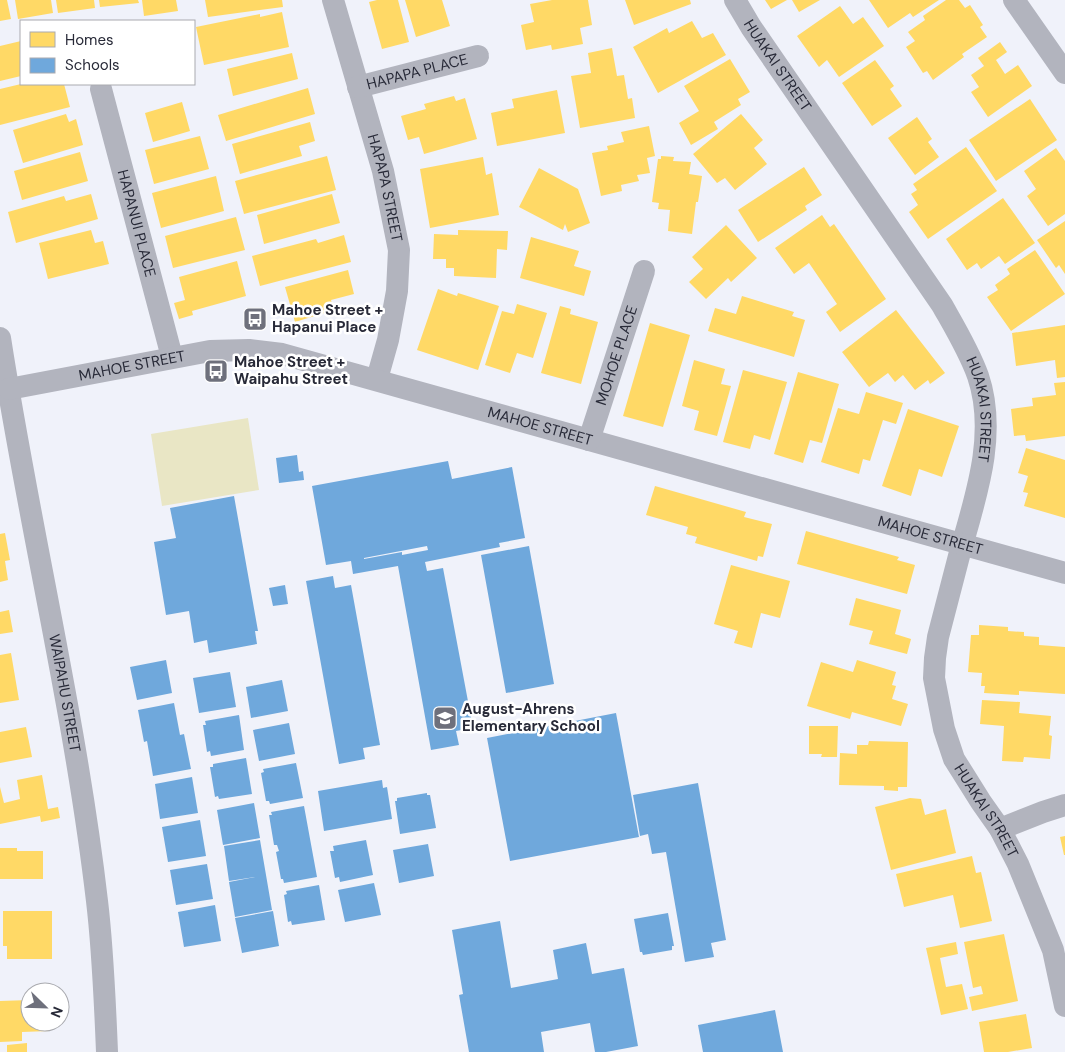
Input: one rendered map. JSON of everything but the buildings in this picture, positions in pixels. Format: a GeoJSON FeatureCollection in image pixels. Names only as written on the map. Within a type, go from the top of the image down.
{"type":"FeatureCollection","features":[{"type":"Feature","properties":{"kind":"street","name":"HAPAPA STREET"},"geometry":{"type":"LineString","coordinates":[[333,0],[383,171],[399,250],[397,291],[388,340],[377,379]]}},
{"type":"Feature","properties":{"kind":"street","name":"HUAKAI STREET"},"geometry":{"type":"LineString","coordinates":[[735,0],[751,27],[942,305],[963,340],[978,377],[986,415],[985,445],[981,474],[938,637],[934,678],[944,730],[954,759],[1000,829],[1018,864],[1053,950],[1065,1006]]}},
{"type":"Feature","properties":{"kind":"street"},"geometry":{"type":"LineString","coordinates":[[1014,0],[1065,73]]}},
{"type":"Feature","properties":{"kind":"street","name":"HAPAPA PLACE"},"geometry":{"type":"LineString","coordinates":[[358,87],[478,56]]}},
{"type":"Feature","properties":{"kind":"street","name":"HAPANUI PLACE"},"geometry":{"type":"LineString","coordinates":[[101,89],[172,357]]}},
{"type":"Feature","properties":{"kind":"street","name":"MOHOE PLACE"},"geometry":{"type":"LineString","coordinates":[[589,440],[644,271]]}},
{"type":"Feature","properties":{"kind":"street","name":"WAIPAHU STREET"},"geometry":{"type":"LineString","coordinates":[[0,338],[5,396],[83,801],[102,954],[107,1052]]}},
{"type":"Feature","properties":{"kind":"street","name":"MAHOE STREET"},"geometry":{"type":"LineString","coordinates":[[5,396],[172,357],[210,351],[249,350],[282,354],[377,379],[1065,573]]}},
{"type":"Feature","properties":{"kind":"street"},"geometry":{"type":"LineString","coordinates":[[1000,829],[1065,805]]}},
{"type":"Feature","properties":{"kind":"shaded area"},"geometry":{"type":"Polygon","coordinates":[[[248,418],[259,490],[162,506],[151,434],[248,418]]]}},
{"type":"Feature","properties":{"kind":"place","name":"Mahoe Street + Hapanui Place"},"geometry":{"type":"Point","coordinates":[255,319]}},
{"type":"Feature","properties":{"kind":"place","name":"Mahoe Street + Waipahu Street"},"geometry":{"type":"Point","coordinates":[216,371]}},
{"type":"Feature","properties":{"kind":"place","name":"August-Ahrens Elementary School"},"geometry":{"type":"Point","coordinates":[445,718]}}]}
